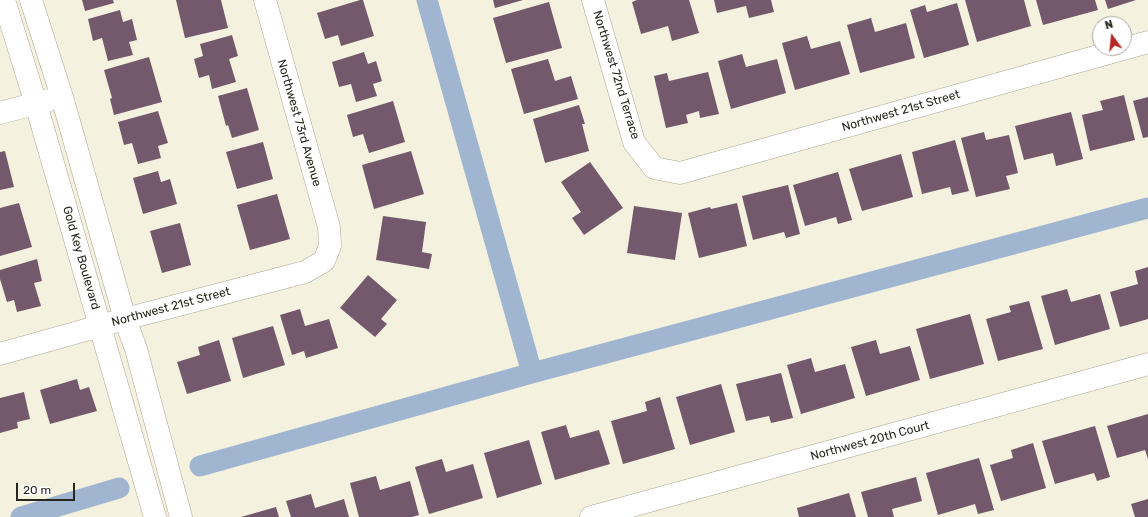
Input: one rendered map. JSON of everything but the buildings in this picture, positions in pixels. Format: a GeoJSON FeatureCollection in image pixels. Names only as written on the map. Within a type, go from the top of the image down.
{"type":"FeatureCollection","features":[{"type":"Feature","properties":{"kind":"street","name":"Gold Key Boulevard"},"geometry":{"type":"LineString","coordinates":[[4,0],[101,326],[155,517]]}},
{"type":"Feature","properties":{"kind":"street"},"geometry":{"type":"LineString","coordinates":[[31,0],[62,97],[125,319],[136,349],[181,517]]}},
{"type":"Feature","properties":{"kind":"street","name":"Northwest 73rd Avenue"},"geometry":{"type":"LineString","coordinates":[[264,0],[329,227],[330,246]]}},
{"type":"Feature","properties":{"kind":"street","name":"Northwest 72nd Terrace"},"geometry":{"type":"LineString","coordinates":[[593,0],[634,142],[654,168]]}},
{"type":"Feature","properties":{"kind":"street","name":"Northwest 21st Street"},"geometry":{"type":"LineString","coordinates":[[654,168],[680,173],[1148,42]]}},
{"type":"Feature","properties":{"kind":"street"},"geometry":{"type":"LineString","coordinates":[[0,114],[62,97]]}},
{"type":"Feature","properties":{"kind":"street","name":"Northwest 21st Street"},"geometry":{"type":"LineString","coordinates":[[0,354],[125,319],[305,272],[324,261],[330,246]]}},
{"type":"Feature","properties":{"kind":"street","name":"Northwest 20th Court"},"geometry":{"type":"LineString","coordinates":[[591,517],[1148,364]]}},
{"type":"Feature","properties":{"kind":"waterway"},"geometry":{"type":"LineString","coordinates":[[427,0],[532,373]]}},
{"type":"Feature","properties":{"kind":"waterway"},"geometry":{"type":"LineString","coordinates":[[200,466],[532,373],[1148,208]]}},
{"type":"Feature","properties":{"kind":"waterway"},"geometry":{"type":"LineString","coordinates":[[21,517],[119,488]]}}]}
